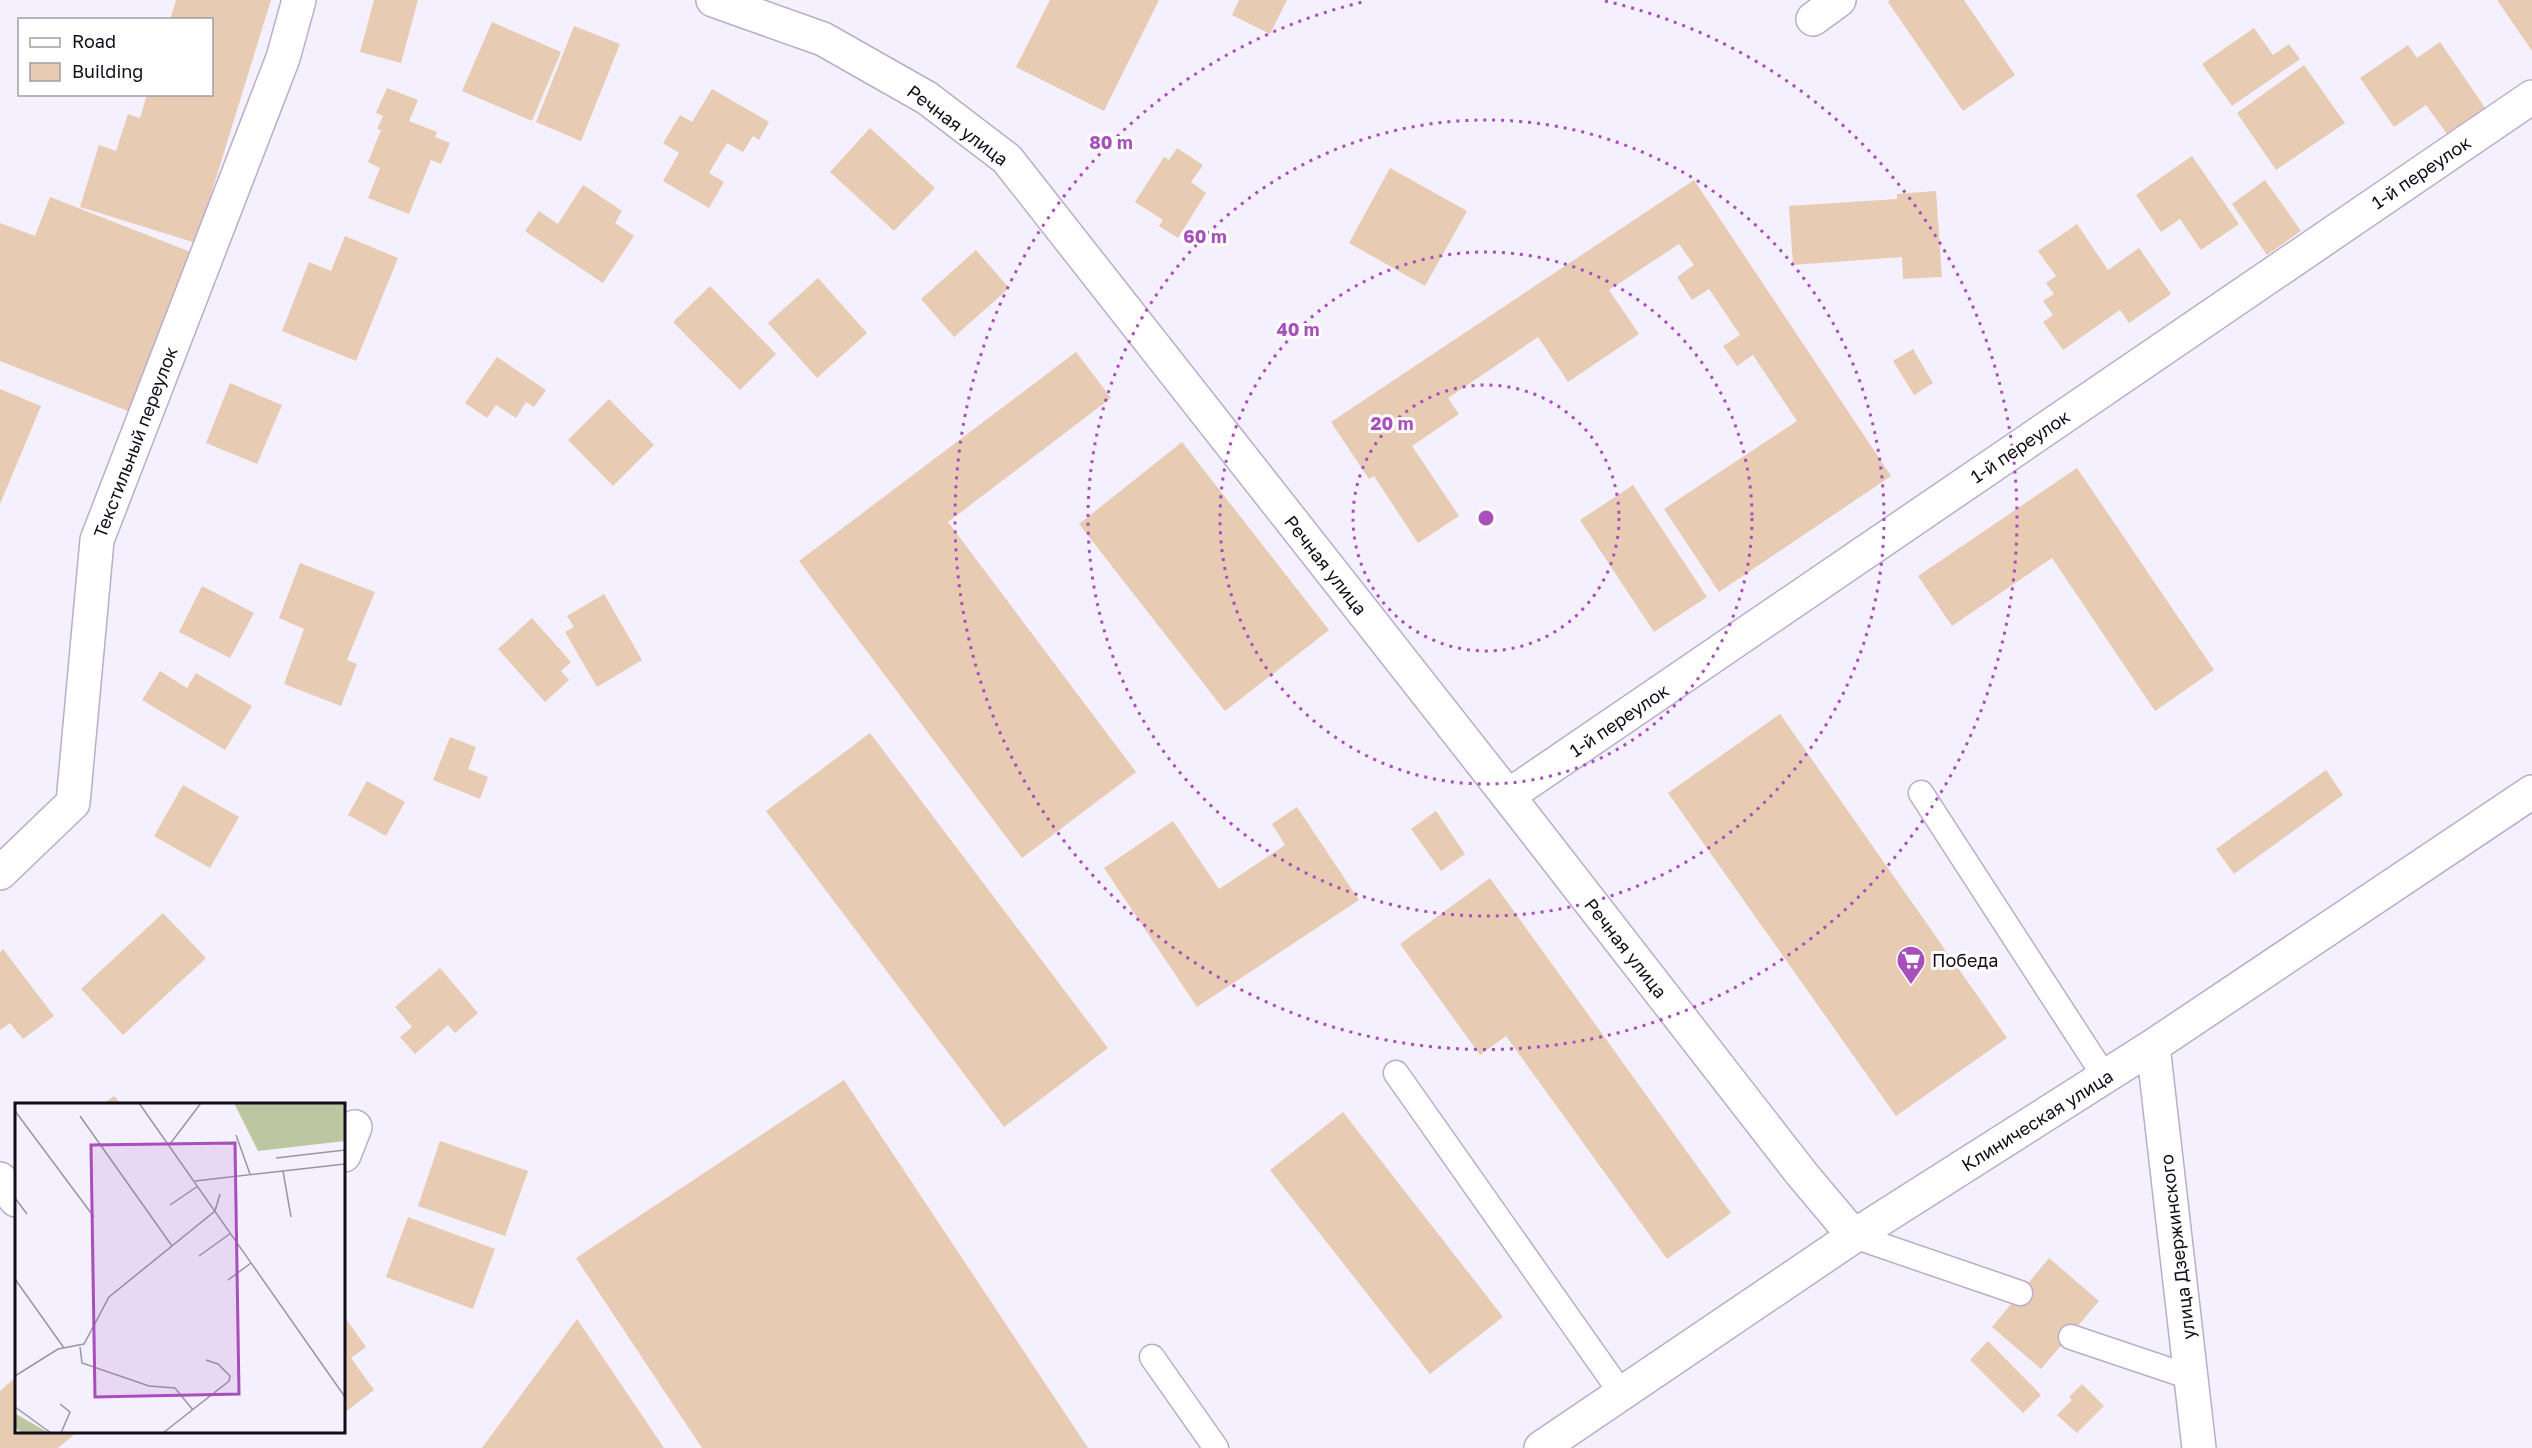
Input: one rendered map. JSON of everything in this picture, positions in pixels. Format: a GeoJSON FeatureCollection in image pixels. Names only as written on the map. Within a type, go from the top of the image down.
{"type":"FeatureCollection","features":[{"type":"Feature","properties":{"kind":"street","name":"Текстильный переулок"},"geometry":{"type":"LineString","coordinates":[[0,873],[73,803],[97,540],[283,58],[299,0]]}},
{"type":"Feature","properties":{"kind":"street","name":"Речная улица"},"geometry":{"type":"LineString","coordinates":[[713,0],[823,39],[927,98],[1007,159],[1801,1173],[1854,1236]]}},
{"type":"Feature","properties":{"kind":"street"},"geometry":{"type":"LineString","coordinates":[[1813,20],[1839,0]]}},
{"type":"Feature","properties":{"kind":"street","name":"1-й переулок"},"geometry":{"type":"LineString","coordinates":[[1508,796],[2532,97]]}},
{"type":"Feature","properties":{"kind":"street","name":"Клиническая улица"},"geometry":{"type":"LineString","coordinates":[[1541,1448],[1854,1236],[2153,1046],[2531,794]]}},
{"type":"Feature","properties":{"kind":"street","name":"улица Дзержинского"},"geometry":{"type":"LineString","coordinates":[[2153,1046],[2193,1378],[2199,1448]]}},
{"type":"Feature","properties":{"kind":"street"},"geometry":{"type":"LineString","coordinates":[[0,1179],[15,1199]]}},
{"type":"Feature","properties":{"kind":"lane"},"geometry":{"type":"LineString","coordinates":[[1921,793],[2105,1077]]}},
{"type":"Feature","properties":{"kind":"lane"},"geometry":{"type":"LineString","coordinates":[[1396,1072],[1622,1394]]}},
{"type":"Feature","properties":{"kind":"lane"},"geometry":{"type":"LineString","coordinates":[[1854,1236],[2020,1293]]}},
{"type":"Feature","properties":{"kind":"lane"},"geometry":{"type":"LineString","coordinates":[[2071,1337],[2193,1378]]}},
{"type":"Feature","properties":{"kind":"lane"},"geometry":{"type":"LineString","coordinates":[[1152,1357],[1216,1448]]}},
{"type":"Feature","properties":{"kind":"building"},"geometry":{"type":"Polygon","coordinates":[[[176,0],[271,0],[196,243],[80,207],[99,145],[116,151],[128,114],[140,118],[146,96],[213,96],[213,18],[171,18],[176,0]]]}},
{"type":"Feature","properties":{"kind":"building"},"geometry":{"type":"Polygon","coordinates":[[[374,0],[418,0],[401,63],[360,52],[374,0]]]}},
{"type":"Feature","properties":{"kind":"building"},"geometry":{"type":"Polygon","coordinates":[[[1050,0],[1159,0],[1104,111],[1016,67],[1050,0]]]}},
{"type":"Feature","properties":{"kind":"building"},"geometry":{"type":"Polygon","coordinates":[[[1239,0],[1287,0],[1270,34],[1232,15],[1239,0]]]}},
{"type":"Feature","properties":{"kind":"building"},"geometry":{"type":"Polygon","coordinates":[[[1890,0],[1964,0],[2015,75],[1963,111],[1888,2],[1890,0]]]}},
{"type":"Feature","properties":{"kind":"building"},"geometry":{"type":"Polygon","coordinates":[[[2497,0],[2532,0],[2532,51],[2497,0]]]}},
{"type":"Feature","properties":{"kind":"building"},"geometry":{"type":"Polygon","coordinates":[[[492,22],[561,52],[532,121],[462,91],[492,22]]]}},
{"type":"Feature","properties":{"kind":"building"},"geometry":{"type":"Polygon","coordinates":[[[574,26],[620,44],[581,141],[536,122],[574,26]]]}},
{"type":"Feature","properties":{"kind":"building"},"geometry":{"type":"Polygon","coordinates":[[[2254,28],[2273,55],[2289,44],[2300,59],[2232,106],[2202,64],[2254,28]]]}},
{"type":"Feature","properties":{"kind":"building"},"geometry":{"type":"Polygon","coordinates":[[[2440,42],[2488,112],[2450,138],[2426,105],[2394,127],[2360,78],[2408,45],[2417,58],[2440,42]]]}},
{"type":"Feature","properties":{"kind":"building"},"geometry":{"type":"Polygon","coordinates":[[[2304,65],[2345,123],[2276,170],[2237,113],[2304,65]]]}},
{"type":"Feature","properties":{"kind":"building"},"geometry":{"type":"Polygon","coordinates":[[[387,88],[418,100],[409,121],[437,132],[435,137],[450,143],[441,164],[431,160],[409,214],[368,198],[380,168],[368,162],[381,130],[377,129],[383,116],[376,113],[387,88]]]}},
{"type":"Feature","properties":{"kind":"building"},"geometry":{"type":"Polygon","coordinates":[[[712,89],[769,122],[759,140],[753,136],[743,152],[727,143],[709,173],[724,182],[709,208],[663,181],[679,153],[663,143],[680,115],[692,122],[712,89]]]}},
{"type":"Feature","properties":{"kind":"building"},"geometry":{"type":"Polygon","coordinates":[[[870,128],[935,188],[894,231],[830,172],[870,128]]]}},
{"type":"Feature","properties":{"kind":"building"},"geometry":{"type":"Polygon","coordinates":[[[1177,148],[1203,165],[1191,182],[1206,193],[1178,238],[1159,226],[1163,220],[1135,202],[1164,157],[1169,160],[1177,148]]]}},
{"type":"Feature","properties":{"kind":"building"},"geometry":{"type":"Polygon","coordinates":[[[2192,156],[2239,224],[2201,250],[2180,219],[2161,232],[2136,195],[2192,156]]]}},
{"type":"Feature","properties":{"kind":"building"},"geometry":{"type":"Polygon","coordinates":[[[1390,168],[1467,211],[1425,286],[1349,243],[1390,168]]]}},
{"type":"Feature","properties":{"kind":"building"},"geometry":{"type":"Polygon","coordinates":[[[1694,180],[1891,476],[1719,592],[1664,509],[1797,421],[1753,355],[1737,366],[1723,346],[1740,335],[1709,289],[1692,300],[1677,277],[1694,265],[1679,244],[1609,290],[1639,334],[1568,382],[1538,337],[1448,398],[1459,414],[1412,446],[1459,516],[1418,543],[1374,476],[1369,479],[1331,422],[1694,180]]]}},
{"type":"Feature","properties":{"kind":"building"},"geometry":{"type":"Polygon","coordinates":[[[2265,180],[2301,231],[2267,255],[2232,204],[2265,180]]]}},
{"type":"Feature","properties":{"kind":"building"},"geometry":{"type":"Polygon","coordinates":[[[583,185],[622,211],[615,223],[634,236],[603,283],[525,231],[539,211],[558,224],[583,185]]]}},
{"type":"Feature","properties":{"kind":"building"},"geometry":{"type":"Polygon","coordinates":[[[1936,191],[1942,277],[1903,279],[1902,257],[1793,265],[1789,206],[1897,199],[1897,194],[1936,191]]]}},
{"type":"Feature","properties":{"kind":"building"},"geometry":{"type":"Polygon","coordinates":[[[50,197],[201,256],[138,415],[0,361],[0,223],[35,236],[50,197]]]}},
{"type":"Feature","properties":{"kind":"building"},"geometry":{"type":"Polygon","coordinates":[[[2077,224],[2108,270],[2139,248],[2171,294],[2129,323],[2120,310],[2063,350],[2043,322],[2053,315],[2043,301],[2054,294],[2046,283],[2056,276],[2038,251],[2077,224]]]}},
{"type":"Feature","properties":{"kind":"building"},"geometry":{"type":"Polygon","coordinates":[[[345,236],[398,258],[356,361],[282,331],[309,262],[331,271],[345,236]]]}},
{"type":"Feature","properties":{"kind":"building"},"geometry":{"type":"Polygon","coordinates":[[[976,250],[1009,288],[954,337],[921,299],[976,250]]]}},
{"type":"Feature","properties":{"kind":"building"},"geometry":{"type":"Polygon","coordinates":[[[818,278],[867,333],[817,378],[768,323],[818,278]]]}},
{"type":"Feature","properties":{"kind":"building"},"geometry":{"type":"Polygon","coordinates":[[[710,286],[776,354],[740,390],[673,322],[710,286]]]}},
{"type":"Feature","properties":{"kind":"building"},"geometry":{"type":"Polygon","coordinates":[[[1913,349],[1933,383],[1914,395],[1893,361],[1913,349]]]}},
{"type":"Feature","properties":{"kind":"building"},"geometry":{"type":"Polygon","coordinates":[[[1076,352],[1111,398],[948,522],[1136,772],[1022,858],[799,561],[1076,352]]]}},
{"type":"Feature","properties":{"kind":"building"},"geometry":{"type":"Polygon","coordinates":[[[497,357],[546,390],[534,407],[526,402],[516,418],[496,405],[487,418],[465,403],[497,357]]]}},
{"type":"Feature","properties":{"kind":"building"},"geometry":{"type":"Polygon","coordinates":[[[230,383],[282,405],[257,464],[206,443],[230,383]]]}},
{"type":"Feature","properties":{"kind":"building"},"geometry":{"type":"Polygon","coordinates":[[[0,389],[41,406],[0,504],[0,389]]]}},
{"type":"Feature","properties":{"kind":"building"},"geometry":{"type":"Polygon","coordinates":[[[609,399],[654,445],[613,486],[568,440],[609,399]]]}},
{"type":"Feature","properties":{"kind":"building"},"geometry":{"type":"Polygon","coordinates":[[[1182,442],[1329,630],[1225,711],[1079,524],[1182,442]]]}},
{"type":"Feature","properties":{"kind":"building"},"geometry":{"type":"Polygon","coordinates":[[[2077,468],[2214,670],[2155,711],[2052,558],[1952,626],[1918,576],[2077,468]]]}},
{"type":"Feature","properties":{"kind":"building"},"geometry":{"type":"Polygon","coordinates":[[[1633,485],[1707,597],[1654,632],[1580,520],[1633,485]]]}},
{"type":"Feature","properties":{"kind":"building"},"geometry":{"type":"Polygon","coordinates":[[[300,563],[375,592],[347,660],[357,664],[341,706],[284,684],[304,629],[279,618],[300,563]]]}},
{"type":"Feature","properties":{"kind":"building"},"geometry":{"type":"Polygon","coordinates":[[[202,586],[254,613],[230,658],[179,632],[202,586]]]}},
{"type":"Feature","properties":{"kind":"building"},"geometry":{"type":"Polygon","coordinates":[[[604,594],[642,660],[597,687],[565,632],[574,627],[567,616],[604,594]]]}},
{"type":"Feature","properties":{"kind":"building"},"geometry":{"type":"Polygon","coordinates":[[[532,618],[571,662],[561,671],[569,680],[545,702],[498,649],[532,618]]]}},
{"type":"Feature","properties":{"kind":"building"},"geometry":{"type":"Polygon","coordinates":[[[160,671],[187,688],[196,673],[252,706],[225,750],[142,700],[160,671]]]}},
{"type":"Feature","properties":{"kind":"building"},"geometry":{"type":"Polygon","coordinates":[[[1780,714],[2007,1038],[1896,1116],[1668,793],[1780,714]]]}},
{"type":"Feature","properties":{"kind":"building"},"geometry":{"type":"Polygon","coordinates":[[[870,733],[1108,1048],[1004,1127],[766,811],[870,733]]]}},
{"type":"Feature","properties":{"kind":"building"},"geometry":{"type":"Polygon","coordinates":[[[450,737],[476,747],[468,769],[488,777],[480,799],[433,780],[450,737]]]}},
{"type":"Feature","properties":{"kind":"building"},"geometry":{"type":"Polygon","coordinates":[[[2326,770],[2343,795],[2234,874],[2216,849],[2326,770]]]}},
{"type":"Feature","properties":{"kind":"building"},"geometry":{"type":"Polygon","coordinates":[[[367,781],[405,802],[386,836],[348,815],[367,781]]]}},
{"type":"Feature","properties":{"kind":"building"},"geometry":{"type":"Polygon","coordinates":[[[183,785],[239,817],[210,868],[154,836],[183,785]]]}},
{"type":"Feature","properties":{"kind":"building"},"geometry":{"type":"Polygon","coordinates":[[[1297,807],[1359,900],[1197,1007],[1104,868],[1173,821],[1219,889],[1285,845],[1272,824],[1297,807]]]}},
{"type":"Feature","properties":{"kind":"building"},"geometry":{"type":"Polygon","coordinates":[[[1436,811],[1465,854],[1441,871],[1411,829],[1436,811]]]}},
{"type":"Feature","properties":{"kind":"building"},"geometry":{"type":"Polygon","coordinates":[[[1490,878],[1731,1213],[1667,1259],[1506,1036],[1480,1055],[1400,944],[1490,878]]]}},
{"type":"Feature","properties":{"kind":"building"},"geometry":{"type":"Polygon","coordinates":[[[163,913],[206,958],[123,1035],[81,989],[163,913]]]}},
{"type":"Feature","properties":{"kind":"building"},"geometry":{"type":"Polygon","coordinates":[[[3,949],[54,1016],[23,1039],[10,1023],[0,1030],[0,952],[3,949]]]}},
{"type":"Feature","properties":{"kind":"building"},"geometry":{"type":"Polygon","coordinates":[[[440,968],[478,1013],[455,1033],[448,1025],[415,1054],[400,1037],[412,1027],[395,1007],[440,968]]]}},
{"type":"Feature","properties":{"kind":"building"},"geometry":{"type":"Polygon","coordinates":[[[844,1080],[1088,1448],[702,1448],[576,1258],[844,1080]]]}},
{"type":"Feature","properties":{"kind":"building"},"geometry":{"type":"Polygon","coordinates":[[[114,1096],[120,1103],[104,1103],[114,1096]]]}},
{"type":"Feature","properties":{"kind":"building"},"geometry":{"type":"Polygon","coordinates":[[[1343,1112],[1503,1317],[1430,1374],[1270,1170],[1343,1112]]]}},
{"type":"Feature","properties":{"kind":"building"},"geometry":{"type":"Polygon","coordinates":[[[440,1141],[528,1171],[505,1236],[418,1206],[440,1141]]]}},
{"type":"Feature","properties":{"kind":"building"},"geometry":{"type":"Polygon","coordinates":[[[408,1217],[495,1249],[473,1309],[386,1277],[408,1217]]]}},
{"type":"Feature","properties":{"kind":"building"},"geometry":{"type":"Polygon","coordinates":[[[2049,1258],[2099,1301],[2041,1369],[1992,1327],[2049,1258]]]}},
{"type":"Feature","properties":{"kind":"building"},"geometry":{"type":"Polygon","coordinates":[[[345,1317],[366,1347],[351,1358],[374,1390],[345,1412],[345,1317]]]}},
{"type":"Feature","properties":{"kind":"building"},"geometry":{"type":"Polygon","coordinates":[[[577,1319],[664,1448],[482,1448],[577,1319]]]}},
{"type":"Feature","properties":{"kind":"building"},"geometry":{"type":"Polygon","coordinates":[[[1988,1341],[2041,1395],[2023,1413],[1970,1360],[1988,1341]]]}},
{"type":"Feature","properties":{"kind":"building"},"geometry":{"type":"Polygon","coordinates":[[[15,1378],[15,1433],[76,1433],[58,1448],[0,1448],[0,1391],[15,1378]]]}},
{"type":"Feature","properties":{"kind":"building"},"geometry":{"type":"Polygon","coordinates":[[[2082,1384],[2104,1406],[2077,1433],[2057,1415],[2072,1400],[2069,1397],[2082,1384]]]}},
{"type":"Feature","properties":{"kind":"place","name":"Победа"},"geometry":{"type":"Point","coordinates":[1911,986]}}]}
